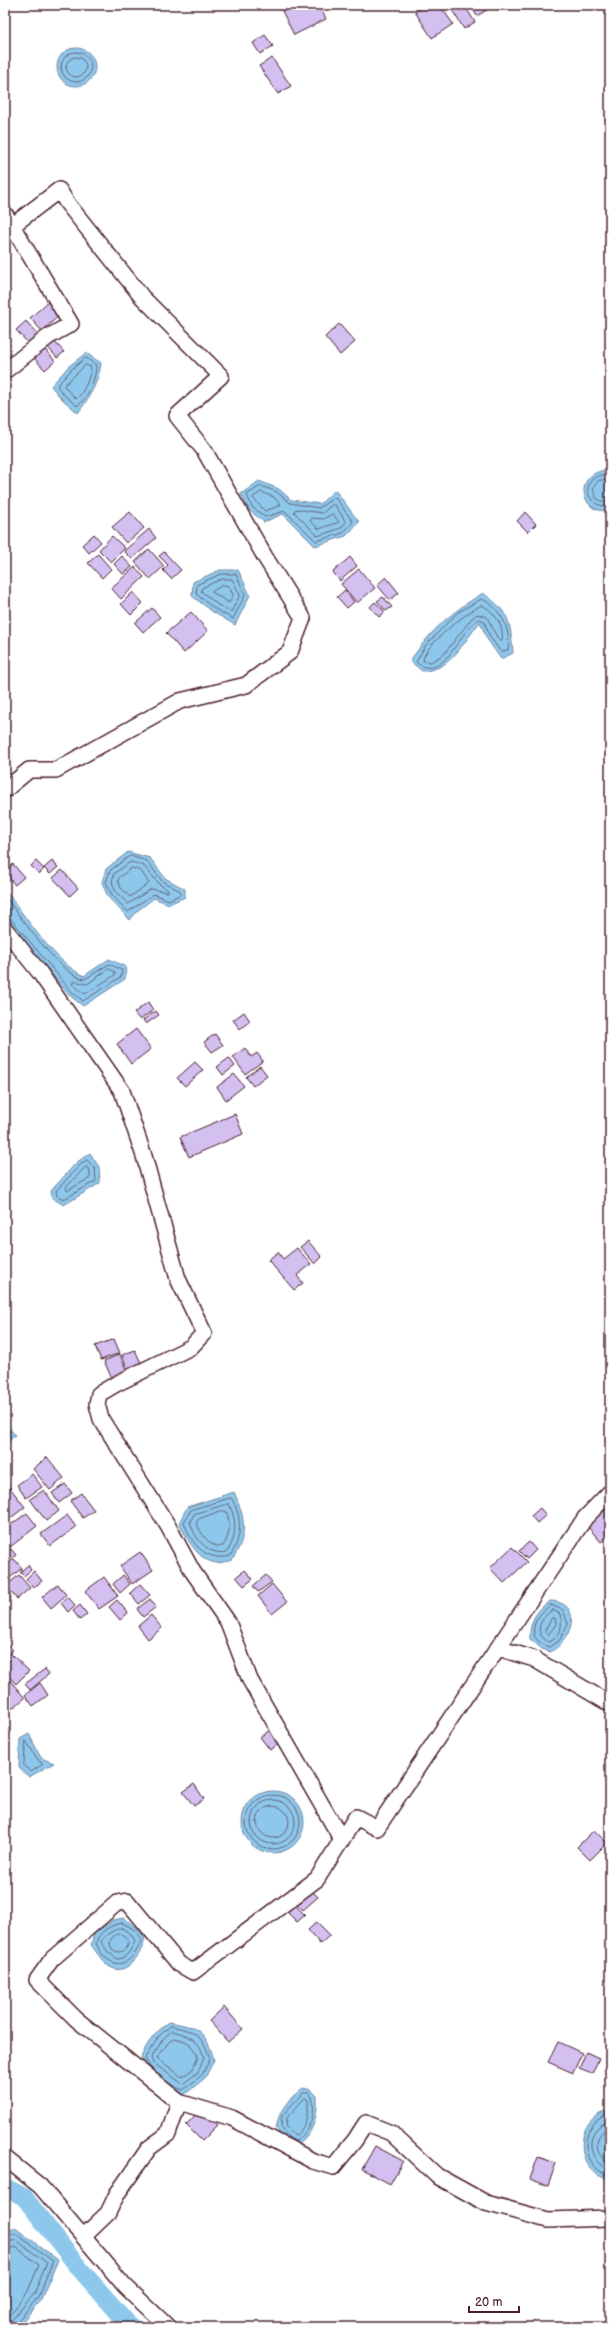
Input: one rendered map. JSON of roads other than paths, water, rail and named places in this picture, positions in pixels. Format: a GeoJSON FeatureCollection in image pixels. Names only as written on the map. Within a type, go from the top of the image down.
{"type":"FeatureCollection","features":[{"type":"Feature","properties":{"kind":"street"},"geometry":{"type":"LineString","coordinates":[[5,370],[48,338],[71,324],[8,220],[59,190],[142,296],[220,376],[177,416],[204,450],[265,557],[303,618],[290,652],[246,685],[180,700],[56,770],[29,770],[5,790]]}},
{"type":"Feature","properties":{"kind":"street"},"geometry":{"type":"LineString","coordinates":[[5,929],[40,973],[122,1092],[144,1156],[178,1279],[204,1333],[191,1347],[98,1394],[97,1404],[102,1419],[168,1526],[193,1572],[228,1622],[250,1680],[342,1840]]}},
{"type":"Feature","properties":{"kind":"street"},"geometry":{"type":"LineString","coordinates":[[610,1492],[585,1518],[377,1828],[356,1817],[317,1879],[193,1972],[179,1964],[127,1901],[117,1903],[52,1959],[37,1980],[76,2019],[179,2102],[232,2118],[313,2161],[333,2167],[355,2140],[366,2123],[392,2133],[437,2176],[486,2203],[548,2220],[610,2218]]}},
{"type":"Feature","properties":{"kind":"street"},"geometry":{"type":"LineString","coordinates":[[498,1648],[534,1659],[610,1704]]}},
{"type":"Feature","properties":{"kind":"street"},"geometry":{"type":"LineString","coordinates":[[84,2236],[108,2213],[117,2194],[149,2148],[168,2134],[179,2102]]}},
{"type":"Feature","properties":{"kind":"street"},"geometry":{"type":"LineString","coordinates":[[5,2158],[40,2186],[126,2286],[168,2327]]}},
{"type":"Feature","properties":{"kind":"water"},"geometry":{"type":"Polygon","coordinates":[[[72,48],[80,48],[87,51],[92,56],[95,67],[92,78],[87,83],[80,86],[72,86],[65,83],[60,78],[57,71],[57,63],[60,56],[65,51],[72,48]]]}},
{"type":"Feature","properties":{"kind":"water"},"geometry":{"type":"Polygon","coordinates":[[[86,353],[101,363],[93,389],[78,413],[60,397],[51,386],[69,366],[86,353]]]}},
{"type":"Feature","properties":{"kind":"water"},"geometry":{"type":"Polygon","coordinates":[[[605,470],[610,471],[610,509],[601,510],[594,508],[588,503],[584,488],[587,480],[594,474],[605,470]]]}},
{"type":"Feature","properties":{"kind":"water"},"geometry":{"type":"Polygon","coordinates":[[[259,481],[279,489],[291,500],[320,504],[335,490],[359,522],[346,536],[315,546],[283,514],[264,522],[249,510],[241,494],[259,481]]]}},
{"type":"Feature","properties":{"kind":"water"},"geometry":{"type":"Polygon","coordinates":[[[220,570],[238,570],[250,595],[235,625],[213,612],[192,596],[193,582],[220,570]]]}},
{"type":"Feature","properties":{"kind":"water"},"geometry":{"type":"Polygon","coordinates":[[[483,593],[499,606],[507,618],[511,633],[513,653],[501,659],[487,639],[480,622],[456,654],[441,666],[432,670],[422,671],[410,661],[426,640],[442,623],[483,593]]]}},
{"type":"Feature","properties":{"kind":"water"},"geometry":{"type":"Polygon","coordinates":[[[128,852],[150,858],[165,878],[185,889],[185,897],[169,904],[154,898],[137,911],[130,920],[108,897],[102,882],[106,869],[128,852]]]}},
{"type":"Feature","properties":{"kind":"water"},"geometry":{"type":"Polygon","coordinates":[[[5,889],[40,937],[73,970],[84,976],[109,959],[126,967],[125,979],[83,1006],[69,995],[5,918],[5,889]]]}},
{"type":"Feature","properties":{"kind":"water"},"geometry":{"type":"Polygon","coordinates":[[[90,1153],[99,1167],[100,1183],[64,1205],[52,1198],[51,1191],[76,1163],[90,1153]]]}},
{"type":"Feature","properties":{"kind":"water"},"geometry":{"type":"Polygon","coordinates":[[[5,1423],[15,1435],[5,1445],[5,1423]]]}},
{"type":"Feature","properties":{"kind":"water"},"geometry":{"type":"Polygon","coordinates":[[[234,1492],[243,1519],[244,1527],[241,1543],[232,1560],[218,1563],[209,1561],[203,1558],[193,1548],[179,1523],[187,1507],[234,1492]]]}},
{"type":"Feature","properties":{"kind":"water"},"geometry":{"type":"Polygon","coordinates":[[[550,1601],[561,1603],[568,1608],[571,1614],[571,1622],[569,1631],[564,1639],[550,1652],[542,1649],[530,1639],[530,1633],[532,1622],[537,1612],[550,1601]]]}},
{"type":"Feature","properties":{"kind":"water"},"geometry":{"type":"Polygon","coordinates":[[[29,1734],[41,1758],[54,1763],[29,1777],[19,1768],[20,1739],[29,1734]]]}},
{"type":"Feature","properties":{"kind":"water"},"geometry":{"type":"Polygon","coordinates":[[[273,1791],[290,1796],[295,1800],[299,1805],[304,1822],[299,1839],[295,1844],[290,1848],[273,1853],[256,1848],[251,1844],[247,1839],[242,1822],[247,1805],[251,1800],[256,1796],[273,1791]]]}},
{"type":"Feature","properties":{"kind":"water"},"geometry":{"type":"Polygon","coordinates":[[[124,1918],[138,1929],[145,1938],[144,1943],[134,1961],[124,1969],[118,1970],[106,1964],[91,1945],[94,1934],[113,1920],[124,1918]]]}},
{"type":"Feature","properties":{"kind":"water"},"geometry":{"type":"Polygon","coordinates":[[[169,2022],[193,2028],[204,2036],[208,2042],[214,2060],[205,2078],[184,2095],[158,2080],[148,2070],[141,2058],[152,2038],[169,2022]]]}},
{"type":"Feature","properties":{"kind":"water"},"geometry":{"type":"Polygon","coordinates":[[[303,2088],[311,2090],[317,2096],[317,2111],[310,2132],[295,2146],[285,2141],[276,2128],[279,2116],[285,2105],[303,2088]]]}},
{"type":"Feature","properties":{"kind":"water"},"geometry":{"type":"Polygon","coordinates":[[[610,2111],[610,2179],[598,2175],[589,2167],[584,2157],[582,2145],[584,2133],[589,2123],[598,2115],[610,2111]]]}},
{"type":"Feature","properties":{"kind":"water"},"geometry":{"type":"Polygon","coordinates":[[[14,2227],[58,2260],[41,2299],[18,2327],[5,2327],[5,2236],[14,2227]]]}},
{"type":"Feature","properties":{"kind":"waterway"},"geometry":{"type":"LineString","coordinates":[[5,2187],[24,2197],[79,2268],[131,2327]]}}]}
